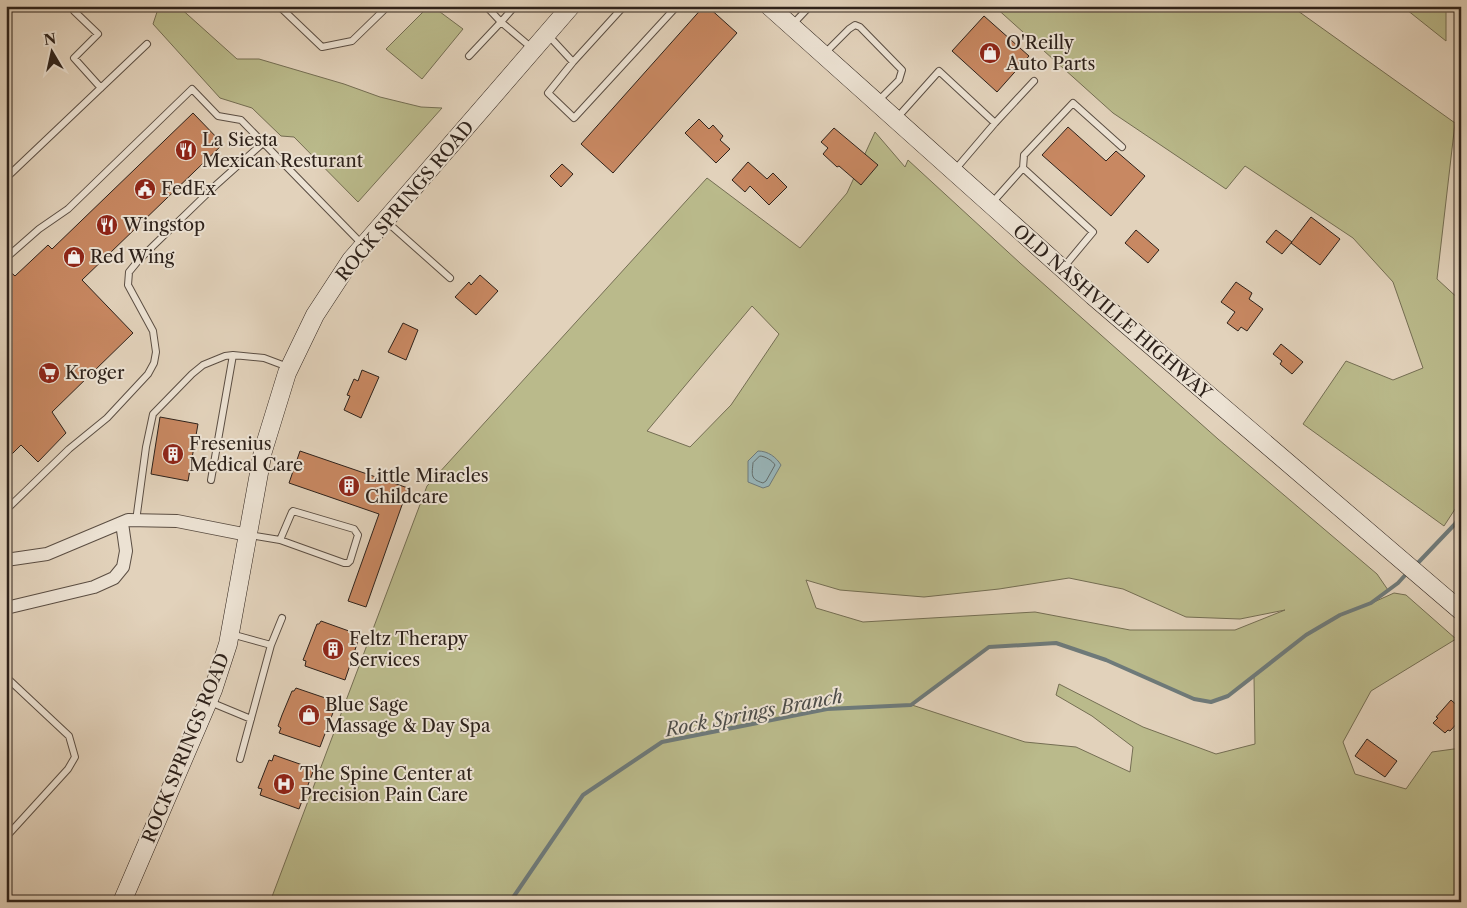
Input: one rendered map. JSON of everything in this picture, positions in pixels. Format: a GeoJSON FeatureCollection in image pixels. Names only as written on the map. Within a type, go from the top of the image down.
{"type":"FeatureCollection","features":[{"type":"Feature","properties":{"kind":"street","name":"ROCK SPRINGS ROAD"},"geometry":{"type":"LineString","coordinates":[[122,902],[208,702],[228,644],[263,451],[286,373],[315,315],[351,260],[572,6]]}},
{"type":"Feature","properties":{"kind":"street","name":"OLD NASHVILLE HIGHWAY"},"geometry":{"type":"LineString","coordinates":[[769,6],[1062,269],[1461,611]]}},
{"type":"Feature","properties":{"kind":"street"},"geometry":{"type":"LineString","coordinates":[[6,560],[47,554],[128,520],[177,522],[248,535]]}},
{"type":"Feature","properties":{"kind":"street"},"geometry":{"type":"LineString","coordinates":[[6,608],[94,587],[114,578],[123,567],[126,551],[122,523]]}},
{"type":"Feature","properties":{"kind":"lane"},"geometry":{"type":"LineString","coordinates":[[279,6],[322,47],[352,41],[388,6]]}},
{"type":"Feature","properties":{"kind":"lane"},"geometry":{"type":"LineString","coordinates":[[486,6],[501,22],[534,50]]}},
{"type":"Feature","properties":{"kind":"lane"},"geometry":{"type":"LineString","coordinates":[[469,56],[515,6]]}},
{"type":"Feature","properties":{"kind":"lane"},"geometry":{"type":"LineString","coordinates":[[624,6],[573,62],[548,93],[574,118],[677,6]]}},
{"type":"Feature","properties":{"kind":"lane"},"geometry":{"type":"LineString","coordinates":[[791,26],[810,6]]}},
{"type":"Feature","properties":{"kind":"lane"},"geometry":{"type":"LineString","coordinates":[[74,11],[98,34],[74,58],[101,88]]}},
{"type":"Feature","properties":{"kind":"lane"},"geometry":{"type":"LineString","coordinates":[[823,55],[849,29],[855,25],[860,28],[902,70],[899,80],[876,103]]}},
{"type":"Feature","properties":{"kind":"lane"},"geometry":{"type":"LineString","coordinates":[[547,34],[573,62]]}},
{"type":"Feature","properties":{"kind":"lane"},"geometry":{"type":"LineString","coordinates":[[6,178],[147,44]]}},
{"type":"Feature","properties":{"kind":"lane"},"geometry":{"type":"LineString","coordinates":[[895,120],[939,71],[995,123]]}},
{"type":"Feature","properties":{"kind":"lane"},"geometry":{"type":"LineString","coordinates":[[953,172],[1034,81]]}},
{"type":"Feature","properties":{"kind":"lane"},"geometry":{"type":"LineString","coordinates":[[6,258],[40,229],[68,209],[192,89],[218,116],[241,120],[364,246]]}},
{"type":"Feature","properties":{"kind":"lane"},"geometry":{"type":"LineString","coordinates":[[990,205],[1023,168],[1024,155],[1073,103],[1122,147]]}},
{"type":"Feature","properties":{"kind":"lane"},"geometry":{"type":"LineString","coordinates":[[6,510],[69,449],[107,418],[148,374],[154,363],[156,352],[153,330],[128,285],[129,272],[216,185],[263,143]]}},
{"type":"Feature","properties":{"kind":"lane"},"geometry":{"type":"LineString","coordinates":[[1023,168],[1093,232],[1062,269]]}},
{"type":"Feature","properties":{"kind":"lane"},"geometry":{"type":"LineString","coordinates":[[386,221],[450,278]]}},
{"type":"Feature","properties":{"kind":"lane"},"geometry":{"type":"LineString","coordinates":[[211,480],[233,355]]}},
{"type":"Feature","properties":{"kind":"lane"},"geometry":{"type":"LineString","coordinates":[[136,521],[146,447],[153,414],[192,374],[203,365],[225,356],[233,355],[264,358],[290,367]]}},
{"type":"Feature","properties":{"kind":"lane"},"geometry":{"type":"LineString","coordinates":[[248,535],[280,540],[344,563],[350,561],[358,535],[354,529],[292,512],[280,540]]}},
{"type":"Feature","properties":{"kind":"lane"},"geometry":{"type":"LineString","coordinates":[[240,759],[271,645],[282,618]]}},
{"type":"Feature","properties":{"kind":"lane"},"geometry":{"type":"LineString","coordinates":[[230,633],[271,645]]}},
{"type":"Feature","properties":{"kind":"lane"},"geometry":{"type":"LineString","coordinates":[[6,677],[69,736],[75,757],[68,769],[6,837]]}},
{"type":"Feature","properties":{"kind":"lane"},"geometry":{"type":"LineString","coordinates":[[208,702],[251,719]]}},
{"type":"Feature","properties":{"kind":"green space"},"geometry":{"type":"Polygon","coordinates":[[[159,6],[178,6],[237,59],[259,59],[344,84],[380,97],[421,107],[442,108],[358,202],[294,137],[281,136],[252,108],[220,98],[153,24],[159,6]]]}},
{"type":"Feature","properties":{"kind":"green space"},"geometry":{"type":"Polygon","coordinates":[[[429,6],[432,6],[463,29],[422,79],[386,49],[429,6]]]}},
{"type":"Feature","properties":{"kind":"green space"},"geometry":{"type":"Polygon","coordinates":[[[994,6],[1291,6],[1455,123],[1437,279],[1461,301],[1461,500],[1444,526],[1303,424],[1346,361],[1393,380],[1423,368],[1393,282],[1353,238],[1245,166],[1226,189],[1113,113],[994,6]]]}},
{"type":"Feature","properties":{"kind":"green space"},"geometry":{"type":"Polygon","coordinates":[[[1402,6],[1446,6],[1446,41],[1402,6]]]}},
{"type":"Feature","properties":{"kind":"green space"},"geometry":{"type":"Polygon","coordinates":[[[875,132],[905,167],[908,160],[1020,263],[1218,439],[1377,574],[1388,590],[1374,602],[1394,593],[1406,595],[1456,639],[1371,691],[1343,742],[1355,774],[1406,789],[1432,752],[1461,748],[1461,902],[270,902],[427,486],[707,178],[800,248],[847,193],[875,132]],[[752,306],[647,431],[690,447],[731,405],[779,334],[752,306]],[[1069,578],[999,589],[924,597],[840,590],[806,580],[816,608],[863,622],[1035,612],[1130,630],[1235,630],[1285,610],[1240,619],[1186,617],[1123,589],[1069,578]],[[1056,643],[989,647],[912,705],[1025,742],[1076,747],[1130,772],[1133,747],[1092,716],[1056,695],[1059,684],[1143,727],[1216,754],[1255,744],[1254,677],[1228,696],[1211,702],[1194,699],[1106,660],[1056,643]]]}},
{"type":"Feature","properties":{"kind":"water"},"geometry":{"type":"Polygon","coordinates":[[[758,451],[771,455],[781,465],[769,486],[763,488],[748,482],[748,461],[758,451]]]}},
{"type":"Feature","properties":{"kind":"building"},"geometry":{"type":"Polygon","coordinates":[[[704,6],[707,6],[737,33],[613,173],[581,144],[704,6]]]}},
{"type":"Feature","properties":{"kind":"building","name":"O'Reilly Auto Parts"},"geometry":{"type":"Polygon","coordinates":[[[984,16],[1029,56],[997,92],[952,51],[984,16]]]}},
{"type":"Feature","properties":{"kind":"building","name":"Kroger"},"geometry":{"type":"Polygon","coordinates":[[[193,113],[223,144],[82,280],[133,333],[52,412],[66,433],[38,462],[21,445],[6,460],[6,268],[15,276],[48,245],[52,249],[193,113]]]}},
{"type":"Feature","properties":{"kind":"building"},"geometry":{"type":"Polygon","coordinates":[[[699,119],[709,129],[713,125],[723,136],[720,140],[730,149],[716,163],[685,133],[699,119]]]}},
{"type":"Feature","properties":{"kind":"building"},"geometry":{"type":"Polygon","coordinates":[[[1068,127],[1106,161],[1116,151],[1145,176],[1111,216],[1042,155],[1068,127]]]}},
{"type":"Feature","properties":{"kind":"building"},"geometry":{"type":"Polygon","coordinates":[[[834,128],[878,165],[861,185],[823,154],[828,148],[821,142],[834,128]]]}},
{"type":"Feature","properties":{"kind":"building"},"geometry":{"type":"Polygon","coordinates":[[[748,162],[767,179],[773,173],[787,187],[769,205],[750,186],[745,192],[732,180],[748,162]]]}},
{"type":"Feature","properties":{"kind":"building"},"geometry":{"type":"Polygon","coordinates":[[[562,164],[573,174],[561,187],[550,176],[562,164]]]}},
{"type":"Feature","properties":{"kind":"building"},"geometry":{"type":"Polygon","coordinates":[[[1311,217],[1340,239],[1320,265],[1291,243],[1311,217]]]}},
{"type":"Feature","properties":{"kind":"building"},"geometry":{"type":"Polygon","coordinates":[[[1136,230],[1159,250],[1148,263],[1125,243],[1136,230]]]}},
{"type":"Feature","properties":{"kind":"building"},"geometry":{"type":"Polygon","coordinates":[[[1276,230],[1292,242],[1282,254],[1266,242],[1276,230]]]}},
{"type":"Feature","properties":{"kind":"building"},"geometry":{"type":"Polygon","coordinates":[[[480,275],[498,291],[476,315],[455,297],[469,282],[471,285],[480,275]]]}},
{"type":"Feature","properties":{"kind":"building"},"geometry":{"type":"Polygon","coordinates":[[[1236,282],[1252,293],[1249,299],[1263,309],[1247,331],[1241,327],[1238,331],[1227,323],[1235,312],[1221,302],[1236,282]]]}},
{"type":"Feature","properties":{"kind":"building"},"geometry":{"type":"Polygon","coordinates":[[[403,323],[418,330],[406,360],[388,352],[403,323]]]}},
{"type":"Feature","properties":{"kind":"building"},"geometry":{"type":"Polygon","coordinates":[[[1281,344],[1303,362],[1292,374],[1280,364],[1282,361],[1273,354],[1281,344]]]}},
{"type":"Feature","properties":{"kind":"building"},"geometry":{"type":"Polygon","coordinates":[[[362,370],[379,377],[361,418],[344,410],[350,396],[347,395],[354,379],[358,381],[362,370]]]}},
{"type":"Feature","properties":{"kind":"building","name":"Fresenius Medical Care"},"geometry":{"type":"Polygon","coordinates":[[[160,417],[198,424],[188,481],[151,474],[160,417]]]}},
{"type":"Feature","properties":{"kind":"building","name":"Little Miracles Childcare"},"geometry":{"type":"Polygon","coordinates":[[[300,451],[408,488],[366,607],[348,601],[379,514],[289,483],[300,451]]]}},
{"type":"Feature","properties":{"kind":"building","name":"Feltz Therapy Services"},"geometry":{"type":"Polygon","coordinates":[[[321,621],[360,635],[345,680],[305,666],[306,661],[303,660],[317,624],[321,621]]]}},
{"type":"Feature","properties":{"kind":"building","name":"Blue Sage Massage & Day Spa"},"geometry":{"type":"Polygon","coordinates":[[[296,688],[337,702],[320,747],[279,733],[281,728],[278,726],[282,715],[292,691],[296,688]]]}},
{"type":"Feature","properties":{"kind":"building"},"geometry":{"type":"Polygon","coordinates":[[[1451,700],[1461,709],[1461,719],[1450,731],[1448,730],[1445,733],[1433,723],[1451,700]]]}},
{"type":"Feature","properties":{"kind":"building"},"geometry":{"type":"Polygon","coordinates":[[[1367,739],[1397,761],[1385,777],[1355,756],[1367,739]]]}},
{"type":"Feature","properties":{"kind":"building","name":"The Spine Center at Precision Pain Care"},"geometry":{"type":"Polygon","coordinates":[[[274,755],[314,769],[299,809],[260,795],[262,789],[258,788],[269,760],[272,761],[274,755]]]}},
{"type":"Feature","properties":{"kind":"waterway","name":"Rock Springs Branch"},"geometry":{"type":"LineString","coordinates":[[1415,566],[1455,524],[1461,514]]}},
{"type":"Feature","properties":{"kind":"waterway","name":"Rock Springs Branch"},"geometry":{"type":"LineString","coordinates":[[510,902],[583,795],[662,742],[827,709],[911,705],[989,647],[1056,643],[1106,660],[1194,699],[1211,702],[1228,696],[1306,635],[1340,615],[1371,603],[1398,583],[1408,572]]}},
{"type":"Feature","properties":{"kind":"place","name":"O'Reilly Auto Parts"},"geometry":{"type":"Point","coordinates":[990,53]}},
{"type":"Feature","properties":{"kind":"place","name":"La Siesta Mexican Resturant"},"geometry":{"type":"Point","coordinates":[186,150]}},
{"type":"Feature","properties":{"kind":"place","name":"FedEx"},"geometry":{"type":"Point","coordinates":[145,189]}},
{"type":"Feature","properties":{"kind":"place","name":"Wingstop"},"geometry":{"type":"Point","coordinates":[107,225]}},
{"type":"Feature","properties":{"kind":"place","name":"Red Wing"},"geometry":{"type":"Point","coordinates":[74,257]}},
{"type":"Feature","properties":{"kind":"place","name":"Kroger"},"geometry":{"type":"Point","coordinates":[49,373]}},
{"type":"Feature","properties":{"kind":"place","name":"Fresenius Medical Care"},"geometry":{"type":"Point","coordinates":[173,454]}},
{"type":"Feature","properties":{"kind":"place","name":"Little Miracles Childcare"},"geometry":{"type":"Point","coordinates":[349,486]}},
{"type":"Feature","properties":{"kind":"place","name":"Feltz Therapy Services"},"geometry":{"type":"Point","coordinates":[333,649]}},
{"type":"Feature","properties":{"kind":"place","name":"Blue Sage Massage & Day Spa"},"geometry":{"type":"Point","coordinates":[309,715]}},
{"type":"Feature","properties":{"kind":"place","name":"The Spine Center at Precision Pain Care"},"geometry":{"type":"Point","coordinates":[284,784]}}]}
